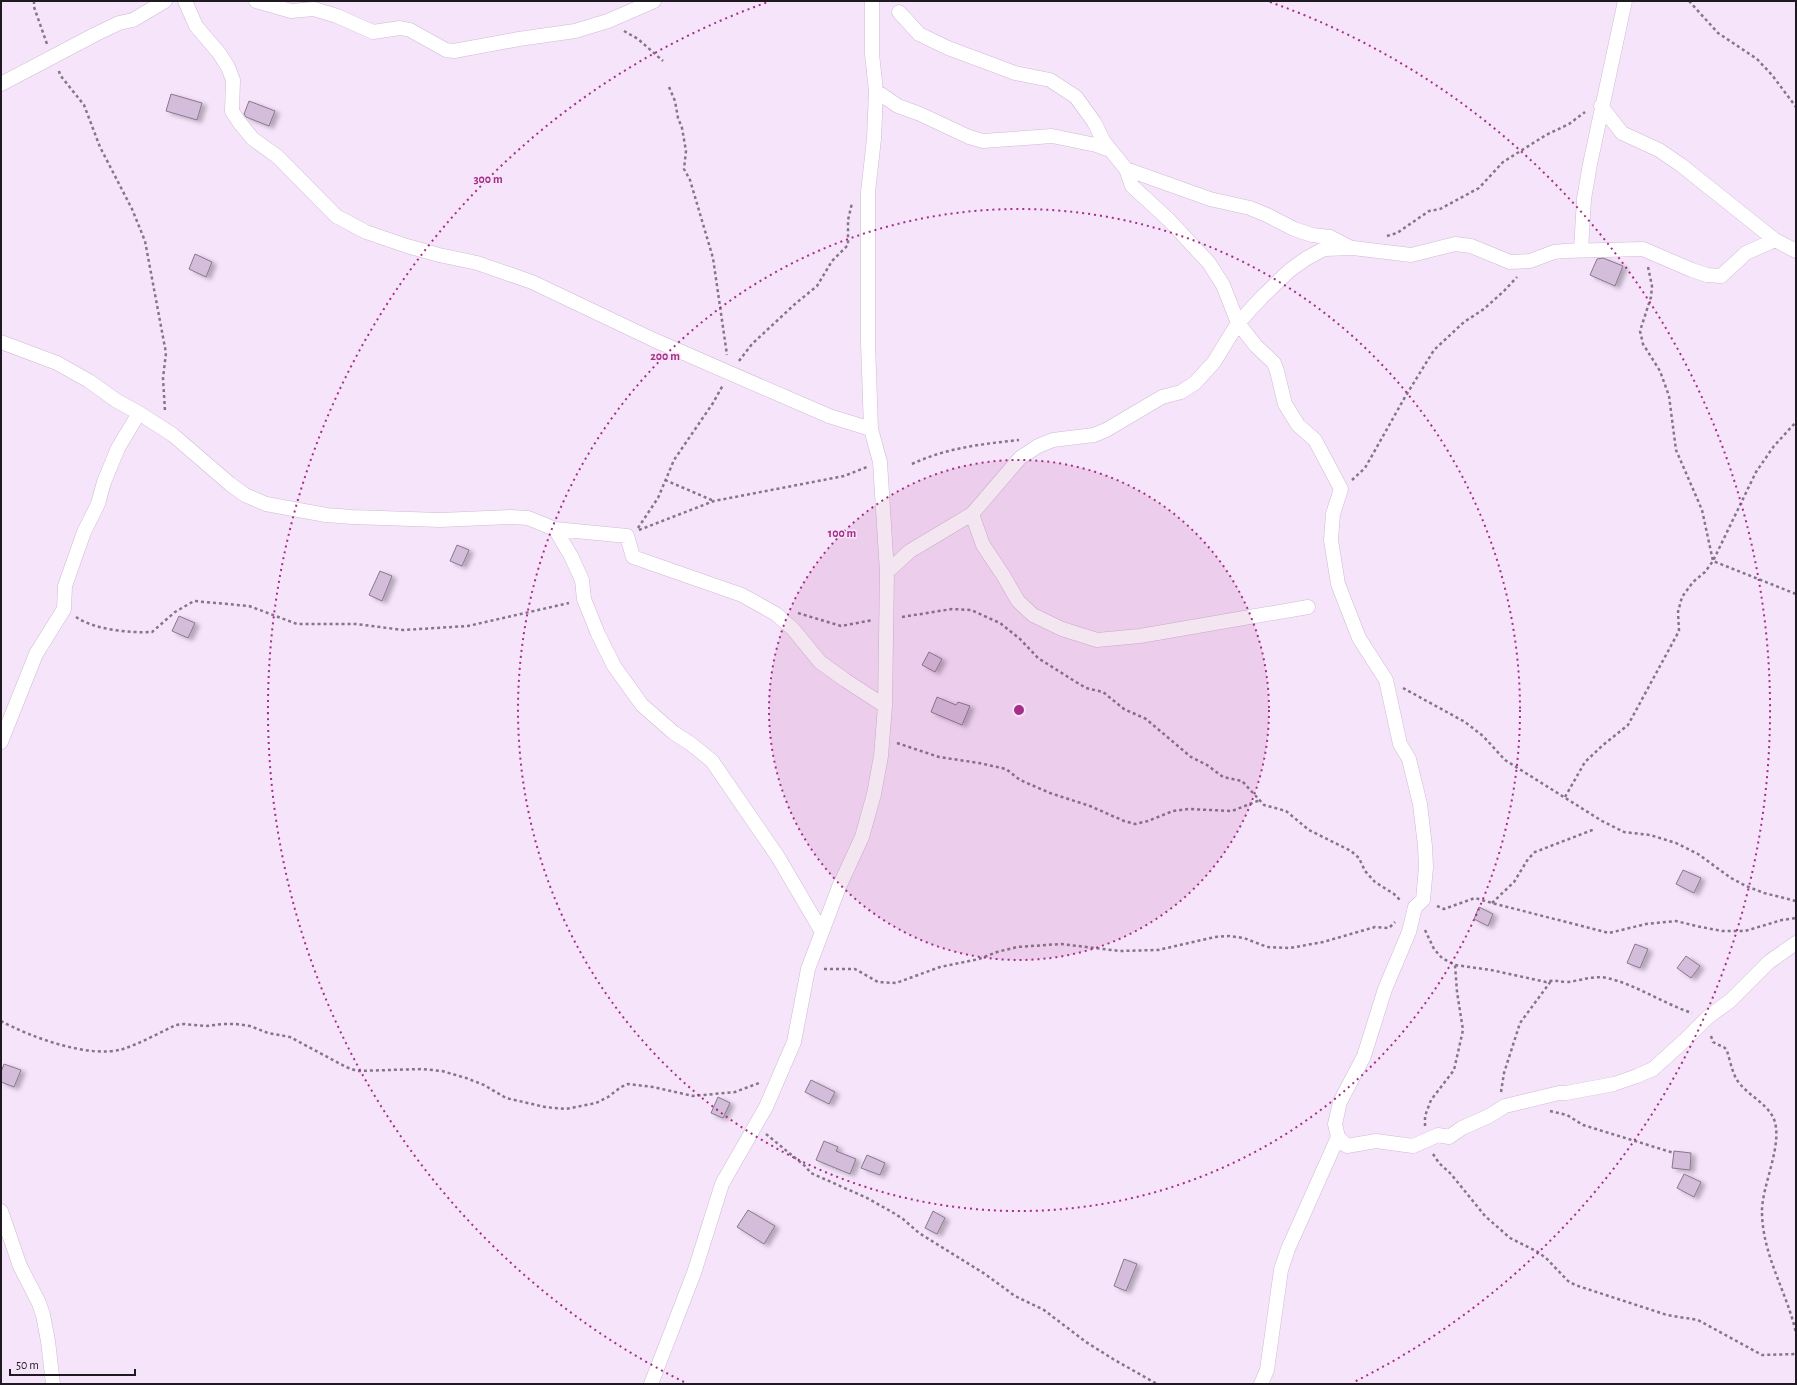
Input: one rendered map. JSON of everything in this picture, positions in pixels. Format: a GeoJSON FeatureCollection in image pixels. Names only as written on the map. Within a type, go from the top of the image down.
{"type":"FeatureCollection","features":[{"type":"Feature","properties":{"kind":"street"},"geometry":{"type":"LineString","coordinates":[[1,84],[118,23],[133,20],[165,1]]}},
{"type":"Feature","properties":{"kind":"street"},"geometry":{"type":"LineString","coordinates":[[185,1],[196,26],[220,53],[228,67],[233,80],[232,111],[239,122],[253,139],[278,157],[336,216],[366,232],[407,246],[477,263],[532,282],[654,340],[829,416],[871,429]]}},
{"type":"Feature","properties":{"kind":"street"},"geometry":{"type":"LineString","coordinates":[[256,1],[292,11],[314,9],[337,16],[373,32],[400,28],[410,30],[446,50],[454,51],[519,39],[575,31],[608,21],[654,1]]}},
{"type":"Feature","properties":{"kind":"street"},"geometry":{"type":"LineString","coordinates":[[651,1384],[694,1273],[722,1184],[766,1107],[794,1042],[808,969],[839,887],[862,836],[874,794],[883,739],[886,706],[887,572],[880,462],[871,429],[868,343],[868,192],[874,139],[876,91],[872,54],[872,1]]}},
{"type":"Feature","properties":{"kind":"street"},"geometry":{"type":"LineString","coordinates":[[1581,250],[1584,199],[1602,102],[1625,1]]}},
{"type":"Feature","properties":{"kind":"street"},"geometry":{"type":"LineString","coordinates":[[900,12],[920,34],[948,48],[1015,73],[1050,80],[1076,97],[1094,122],[1110,150],[1126,169],[1132,186],[1169,220],[1209,263],[1223,285],[1238,323],[1256,346],[1274,362],[1285,404],[1298,424],[1315,440],[1341,489],[1333,514],[1331,540],[1338,584],[1359,638],[1386,680],[1400,744],[1409,759],[1420,804],[1426,867],[1409,932],[1385,989],[1364,1056],[1340,1102],[1335,1124],[1338,1137],[1347,1146],[1376,1141],[1413,1146],[1438,1135],[1449,1137],[1462,1128],[1489,1116],[1505,1106],[1559,1093],[1614,1084],[1637,1076],[1653,1069],[1708,1017],[1730,1001],[1769,962],[1796,944]]}},
{"type":"Feature","properties":{"kind":"street"},"geometry":{"type":"LineString","coordinates":[[876,91],[898,106],[920,114],[969,138],[983,141],[1052,136],[1096,145],[1110,150]]}},
{"type":"Feature","properties":{"kind":"street"},"geometry":{"type":"LineString","coordinates":[[1602,102],[1622,133],[1659,150],[1681,165],[1775,240],[1796,251]]}},
{"type":"Feature","properties":{"kind":"street"},"geometry":{"type":"LineString","coordinates":[[1126,169],[1210,199],[1250,208],[1294,229],[1312,235],[1330,237],[1353,248]]}},
{"type":"Feature","properties":{"kind":"street"},"geometry":{"type":"LineString","coordinates":[[887,572],[910,551],[972,514],[1020,458],[1038,446],[1053,440],[1100,433],[1162,397],[1181,392],[1194,383],[1214,362],[1238,323],[1262,297],[1290,270],[1307,258],[1324,249],[1353,248],[1411,255],[1455,244],[1471,246],[1510,262],[1530,261],[1554,252],[1643,249],[1692,270],[1707,275],[1720,276],[1746,253],[1775,240]]}},
{"type":"Feature","properties":{"kind":"street"},"geometry":{"type":"LineString","coordinates":[[1,342],[57,363],[89,381],[117,401],[173,434],[230,484],[246,495],[266,504],[326,515],[352,518],[440,520],[511,516],[528,518],[555,529],[627,536],[633,557],[743,596],[776,614],[794,629],[820,662],[886,706]]}},
{"type":"Feature","properties":{"kind":"street"},"geometry":{"type":"LineString","coordinates":[[1,742],[36,654],[64,609],[65,586],[84,532],[98,504],[104,482],[118,448],[139,413]]}},
{"type":"Feature","properties":{"kind":"street"},"geometry":{"type":"LineString","coordinates":[[972,514],[983,545],[1018,601],[1033,615],[1062,629],[1097,640],[1140,636],[1308,607]]}},
{"type":"Feature","properties":{"kind":"street"},"geometry":{"type":"LineString","coordinates":[[555,529],[572,556],[582,580],[584,599],[598,634],[614,666],[642,704],[674,733],[691,744],[712,761],[778,857],[822,932]]}},
{"type":"Feature","properties":{"kind":"street"},"geometry":{"type":"LineString","coordinates":[[1261,1384],[1267,1370],[1282,1270],[1286,1256],[1338,1137]]}},
{"type":"Feature","properties":{"kind":"street"},"geometry":{"type":"LineString","coordinates":[[1,1211],[20,1266],[39,1303],[43,1315],[48,1341],[53,1384]]}},
{"type":"Feature","properties":{"kind":"path"},"geometry":{"type":"LineString","coordinates":[[34,1],[34,7],[45,41],[53,56],[60,75],[84,104],[100,146],[132,209],[145,241],[166,353],[164,409],[173,434]]}},
{"type":"Feature","properties":{"kind":"path"},"geometry":{"type":"LineString","coordinates":[[1689,1],[1718,33],[1757,59],[1772,75],[1796,107]]}},
{"type":"Feature","properties":{"kind":"path"},"geometry":{"type":"LineString","coordinates":[[608,21],[638,40],[663,61]]}},
{"type":"Feature","properties":{"kind":"path"},"geometry":{"type":"LineString","coordinates":[[669,87],[675,101],[685,140],[684,169],[690,180],[696,198],[713,258],[730,373]]}},
{"type":"Feature","properties":{"kind":"path"},"geometry":{"type":"LineString","coordinates":[[1382,238],[1397,233],[1428,211],[1440,209],[1479,188],[1503,162],[1546,135],[1569,124],[1602,102]]}},
{"type":"Feature","properties":{"kind":"path"},"geometry":{"type":"LineString","coordinates":[[852,200],[848,220],[848,245],[832,261],[817,286],[795,304],[752,344],[730,373],[713,403],[674,460],[658,498],[637,531],[714,501],[844,476],[880,462]]}},
{"type":"Feature","properties":{"kind":"path"},"geometry":{"type":"LineString","coordinates":[[1643,249],[1652,286],[1651,297],[1640,331],[1643,344],[1660,371],[1669,396],[1676,450],[1702,510],[1713,561]]}},
{"type":"Feature","properties":{"kind":"path"},"geometry":{"type":"LineString","coordinates":[[1341,489],[1365,468],[1405,397],[1434,350],[1464,322],[1484,309],[1504,291],[1530,261]]}},
{"type":"Feature","properties":{"kind":"path"},"geometry":{"type":"LineString","coordinates":[[1566,797],[1585,762],[1628,725],[1679,631],[1678,612],[1682,597],[1693,582],[1705,572],[1713,561],[1756,472],[1774,446],[1796,422]]}},
{"type":"Feature","properties":{"kind":"path"},"geometry":{"type":"LineString","coordinates":[[912,464],[928,457],[972,445],[1020,440]]}},
{"type":"Feature","properties":{"kind":"path"},"geometry":{"type":"LineString","coordinates":[[665,480],[714,501]]}},
{"type":"Feature","properties":{"kind":"path"},"geometry":{"type":"LineString","coordinates":[[1713,561],[1796,594]]}},
{"type":"Feature","properties":{"kind":"path"},"geometry":{"type":"LineString","coordinates":[[64,609],[84,622],[135,633],[152,632],[175,612],[194,601],[250,606],[297,624],[356,624],[403,630],[468,626],[584,599]]}},
{"type":"Feature","properties":{"kind":"path"},"geometry":{"type":"LineString","coordinates":[[796,612],[842,626],[952,609],[971,610],[1000,623],[1020,639],[1038,658],[1086,688],[1103,692],[1124,709],[1146,718],[1191,757],[1208,765],[1223,777],[1242,781],[1264,805],[1286,811],[1309,830],[1351,851],[1359,858],[1365,871],[1375,882],[1416,905],[1444,909],[1475,898],[1609,933],[1646,924],[1676,920],[1696,926],[1740,932],[1782,920],[1796,918]]}},
{"type":"Feature","properties":{"kind":"path"},"geometry":{"type":"LineString","coordinates":[[1386,680],[1465,722],[1483,736],[1505,760],[1602,821],[1624,832],[1650,835],[1676,843],[1698,854],[1731,878],[1746,886],[1769,895],[1796,901]]}},
{"type":"Feature","properties":{"kind":"path"},"geometry":{"type":"LineString","coordinates":[[883,739],[939,757],[1006,769],[1020,780],[1050,793],[1083,803],[1124,822],[1135,824],[1173,811],[1189,809],[1232,811],[1260,800]]}},
{"type":"Feature","properties":{"kind":"path"},"geometry":{"type":"LineString","coordinates":[[1492,903],[1514,882],[1528,859],[1535,852],[1595,829]]}},
{"type":"Feature","properties":{"kind":"path"},"geometry":{"type":"LineString","coordinates":[[1416,905],[1434,949],[1442,958],[1456,965],[1491,970],[1546,982],[1552,979],[1566,982],[1590,977],[1606,978],[1646,993],[1678,1008],[1708,1017],[1713,1042],[1724,1048],[1737,1079],[1773,1117],[1776,1131],[1773,1157],[1762,1213],[1766,1249],[1792,1313],[1796,1333]]}},
{"type":"Feature","properties":{"kind":"path"},"geometry":{"type":"LineString","coordinates":[[808,969],[855,969],[878,982],[896,983],[940,967],[978,959],[1017,947],[1061,944],[1120,951],[1158,950],[1215,937],[1229,936],[1244,938],[1267,946],[1290,948],[1323,942],[1375,926],[1389,928],[1416,905]]}},
{"type":"Feature","properties":{"kind":"path"},"geometry":{"type":"LineString","coordinates":[[1438,1135],[1428,1137],[1425,1116],[1431,1100],[1454,1070],[1463,1030],[1456,992],[1456,965]]}},
{"type":"Feature","properties":{"kind":"path"},"geometry":{"type":"LineString","coordinates":[[1505,1106],[1499,1103],[1501,1084],[1520,1023],[1552,979]]}},
{"type":"Feature","properties":{"kind":"path"},"geometry":{"type":"LineString","coordinates":[[1,1021],[22,1032],[68,1047],[108,1051],[122,1049],[176,1025],[184,1024],[206,1026],[236,1024],[250,1026],[268,1033],[290,1038],[333,1061],[357,1071],[392,1069],[442,1071],[484,1085],[506,1098],[544,1107],[566,1109],[596,1103],[628,1084],[653,1087],[693,1096],[735,1092],[778,1077]]}},
{"type":"Feature","properties":{"kind":"path"},"geometry":{"type":"LineString","coordinates":[[1532,1099],[1546,1110],[1567,1115],[1583,1125],[1674,1153]]}},
{"type":"Feature","properties":{"kind":"path"},"geometry":{"type":"LineString","coordinates":[[755,1125],[805,1166],[811,1173],[868,1198],[892,1212],[903,1219],[919,1233],[985,1274],[1015,1296],[1044,1310],[1086,1342],[1157,1384]]}},
{"type":"Feature","properties":{"kind":"path"},"geometry":{"type":"LineString","coordinates":[[1438,1135],[1432,1152],[1434,1157],[1451,1174],[1476,1206],[1510,1238],[1538,1252],[1547,1259],[1568,1281],[1575,1285],[1668,1315],[1698,1320],[1762,1355],[1796,1354]]}},
{"type":"Feature","properties":{"kind":"building"},"geometry":{"type":"Polygon","coordinates":[[[171,94],[202,103],[197,120],[166,111],[171,94]]]}},
{"type":"Feature","properties":{"kind":"building"},"geometry":{"type":"Polygon","coordinates":[[[249,101],[275,111],[269,126],[246,117],[244,114],[249,101]]]}},
{"type":"Feature","properties":{"kind":"building"},"geometry":{"type":"Polygon","coordinates":[[[195,254],[212,262],[206,277],[189,269],[195,254]]]}},
{"type":"Feature","properties":{"kind":"building"},"geometry":{"type":"Polygon","coordinates":[[[1603,258],[1623,266],[1615,286],[1590,275],[1597,259],[1603,258]]]}},
{"type":"Feature","properties":{"kind":"building"},"geometry":{"type":"Polygon","coordinates":[[[457,545],[469,550],[462,566],[450,561],[457,545]]]}},
{"type":"Feature","properties":{"kind":"building"},"geometry":{"type":"Polygon","coordinates":[[[380,571],[392,576],[382,601],[369,595],[380,571]]]}},
{"type":"Feature","properties":{"kind":"building"},"geometry":{"type":"Polygon","coordinates":[[[179,616],[195,623],[188,638],[172,631],[179,616]]]}},
{"type":"Feature","properties":{"kind":"building"},"geometry":{"type":"Polygon","coordinates":[[[929,652],[942,659],[935,672],[922,665],[929,652]]]}},
{"type":"Feature","properties":{"kind":"building"},"geometry":{"type":"Polygon","coordinates":[[[937,697],[956,705],[958,702],[970,706],[962,725],[931,712],[937,697]]]}},
{"type":"Feature","properties":{"kind":"building"},"geometry":{"type":"Polygon","coordinates":[[[1683,870],[1701,878],[1694,893],[1676,884],[1683,870]]]}},
{"type":"Feature","properties":{"kind":"building"},"geometry":{"type":"Polygon","coordinates":[[[1479,907],[1493,914],[1488,926],[1474,919],[1479,907]]]}},
{"type":"Feature","properties":{"kind":"building"},"geometry":{"type":"Polygon","coordinates":[[[1635,944],[1648,949],[1640,968],[1627,963],[1635,944]]]}},
{"type":"Feature","properties":{"kind":"building"},"geometry":{"type":"Polygon","coordinates":[[[1686,956],[1700,966],[1691,978],[1677,968],[1686,956]]]}},
{"type":"Feature","properties":{"kind":"building"},"geometry":{"type":"Polygon","coordinates":[[[4,1064],[21,1070],[14,1087],[1,1082],[1,1072],[4,1064]]]}},
{"type":"Feature","properties":{"kind":"building"},"geometry":{"type":"Polygon","coordinates":[[[811,1080],[835,1092],[829,1104],[805,1092],[811,1080]]]}},
{"type":"Feature","properties":{"kind":"building"},"geometry":{"type":"Polygon","coordinates":[[[718,1097],[730,1103],[723,1118],[711,1113],[718,1097]]]}},
{"type":"Feature","properties":{"kind":"building"},"geometry":{"type":"Polygon","coordinates":[[[824,1141],[838,1147],[836,1151],[856,1159],[850,1174],[816,1160],[824,1141]]]}},
{"type":"Feature","properties":{"kind":"building"},"geometry":{"type":"Polygon","coordinates":[[[1674,1151],[1691,1153],[1690,1170],[1672,1168],[1674,1151]]]}},
{"type":"Feature","properties":{"kind":"building"},"geometry":{"type":"Polygon","coordinates":[[[867,1155],[885,1163],[880,1175],[861,1168],[867,1155]]]}},
{"type":"Feature","properties":{"kind":"building"},"geometry":{"type":"Polygon","coordinates":[[[1684,1174],[1701,1182],[1694,1197],[1677,1188],[1684,1174]]]}},
{"type":"Feature","properties":{"kind":"building"},"geometry":{"type":"Polygon","coordinates":[[[748,1210],[775,1226],[764,1244],[737,1227],[748,1210]]]}},
{"type":"Feature","properties":{"kind":"building"},"geometry":{"type":"Polygon","coordinates":[[[933,1211],[945,1218],[937,1234],[925,1228],[933,1211]]]}},
{"type":"Feature","properties":{"kind":"building"},"geometry":{"type":"Polygon","coordinates":[[[1124,1259],[1137,1264],[1126,1291],[1114,1286],[1124,1259]]]}}]}
